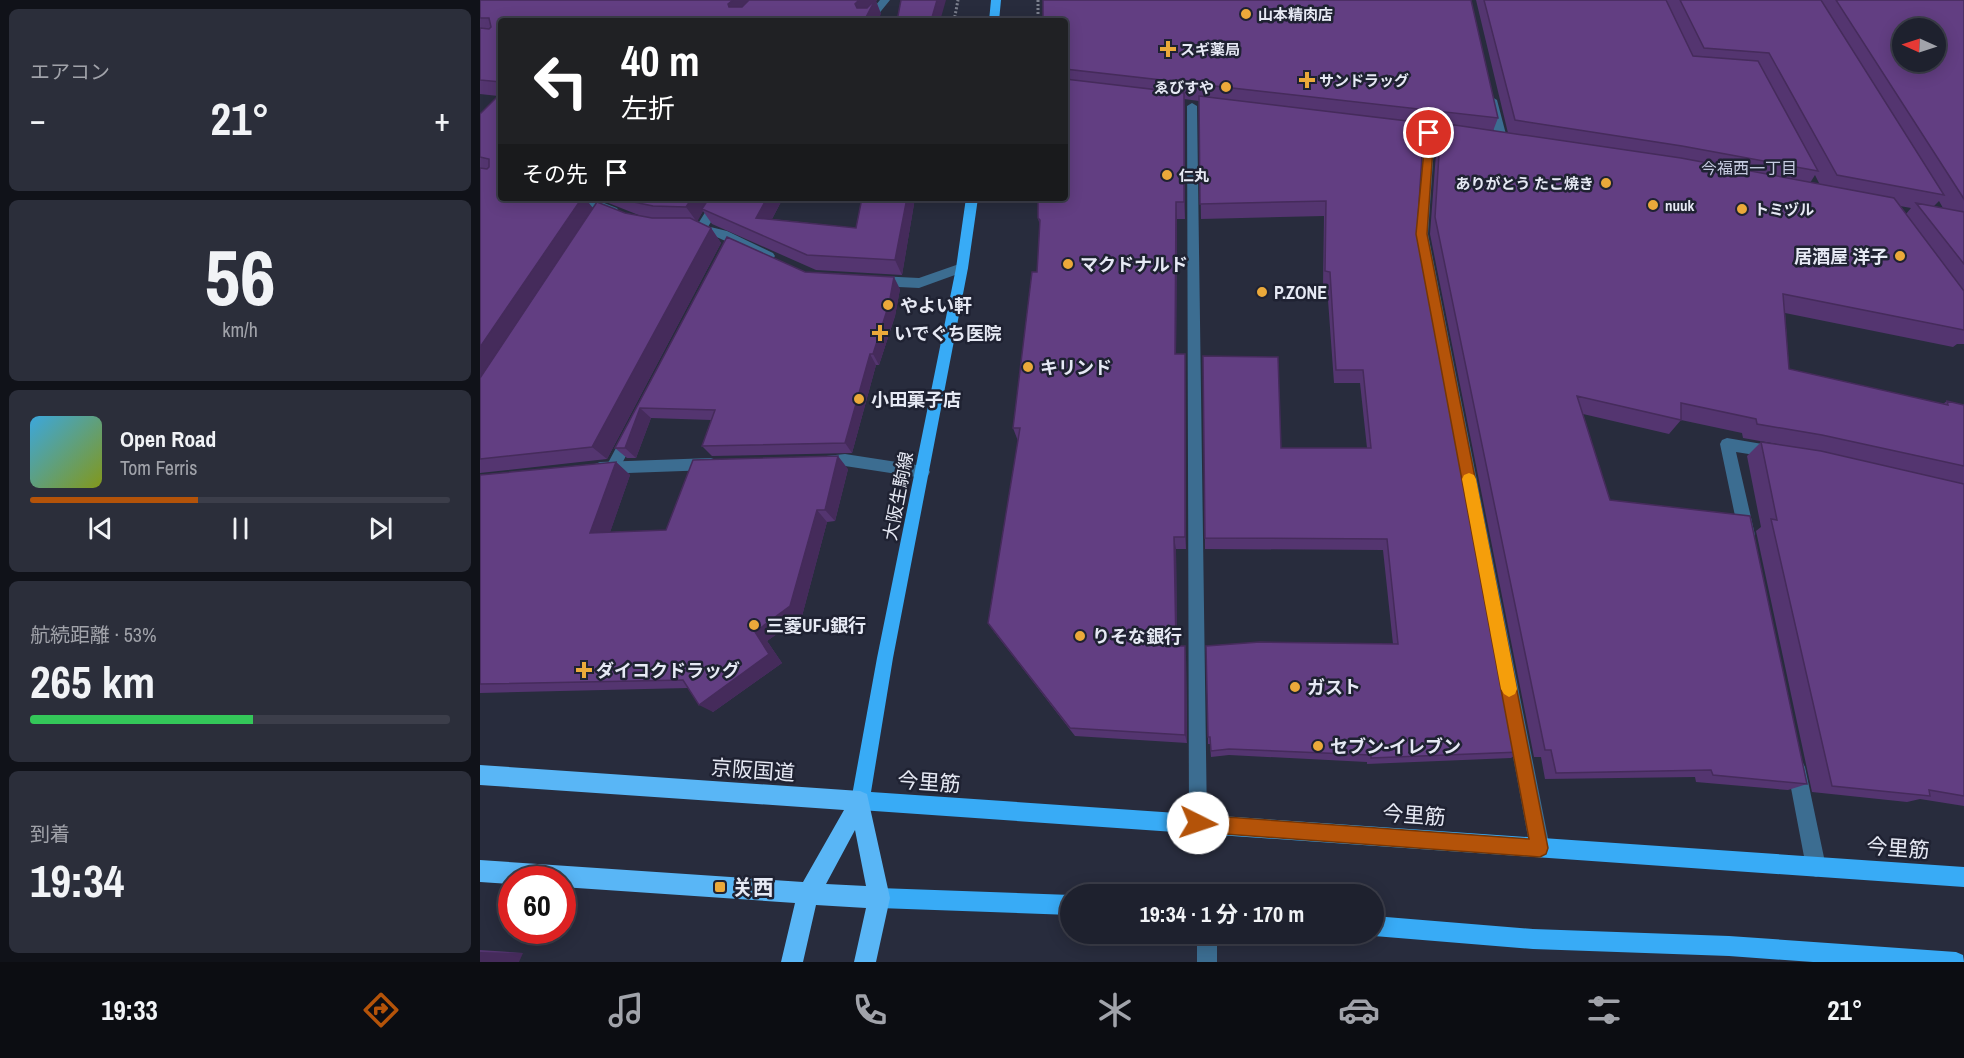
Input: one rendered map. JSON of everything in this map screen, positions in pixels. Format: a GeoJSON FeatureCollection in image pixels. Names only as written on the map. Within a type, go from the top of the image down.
{"type":"FeatureCollection","features":[{"type":"Feature","properties":{"kind":"highway","name":"京阪国道"},"geometry":{"type":"LineString","coordinates":[[480,775],[860,801]]}},
{"type":"Feature","properties":{"kind":"highway"},"geometry":{"type":"LineString","coordinates":[[792,962],[808,894],[860,801]]}},
{"type":"Feature","properties":{"kind":"highway"},"geometry":{"type":"LineString","coordinates":[[860,801],[879,898],[865,962]]}},
{"type":"Feature","properties":{"kind":"highway"},"geometry":{"type":"LineString","coordinates":[[480,871],[879,898]]}},
{"type":"Feature","properties":{"kind":"main road"},"geometry":{"type":"LineString","coordinates":[[994,18],[996,0]]}},
{"type":"Feature","properties":{"kind":"main road","name":"大阪生駒線"},"geometry":{"type":"LineString","coordinates":[[860,801],[885,658],[962,268],[972,201]]}},
{"type":"Feature","properties":{"kind":"main road","name":"今里筋"},"geometry":{"type":"LineString","coordinates":[[860,801],[1964,877]]}},
{"type":"Feature","properties":{"kind":"main road"},"geometry":{"type":"LineString","coordinates":[[879,898],[1060,905]]}},
{"type":"Feature","properties":{"kind":"main road"},"geometry":{"type":"LineString","coordinates":[[1384,927],[1731,954],[1956,962]]}},
{"type":"Feature","properties":{"kind":"street"},"geometry":{"type":"LineString","coordinates":[[870,18],[885,0]]}},
{"type":"Feature","properties":{"kind":"street"},"geometry":{"type":"LineString","coordinates":[[1490,88],[1502,142]]}},
{"type":"Feature","properties":{"kind":"street"},"geometry":{"type":"LineString","coordinates":[[1192,106],[1198,823]]}},
{"type":"Feature","properties":{"kind":"street"},"geometry":{"type":"LineString","coordinates":[[1429,133],[1422,234],[1540,848]]}},
{"type":"Feature","properties":{"kind":"street"},"geometry":{"type":"LineString","coordinates":[[584,201],[603,213],[627,218]]}},
{"type":"Feature","properties":{"kind":"street"},"geometry":{"type":"LineString","coordinates":[[702,227],[718,201]]}},
{"type":"Feature","properties":{"kind":"street"},"geometry":{"type":"LineString","coordinates":[[683,227],[702,227],[729,244],[783,263]]}},
{"type":"Feature","properties":{"kind":"street"},"geometry":{"type":"LineString","coordinates":[[860,280],[919,284],[962,268]]}},
{"type":"Feature","properties":{"kind":"street"},"geometry":{"type":"LineString","coordinates":[[613,467],[635,425]]}},
{"type":"Feature","properties":{"kind":"street"},"geometry":{"type":"LineString","coordinates":[[1749,548],[1727,444],[1795,455]]}},
{"type":"Feature","properties":{"kind":"street"},"geometry":{"type":"LineString","coordinates":[[810,461],[845,460],[923,472]]}},
{"type":"Feature","properties":{"kind":"street"},"geometry":{"type":"LineString","coordinates":[[580,470],[729,464]]}},
{"type":"Feature","properties":{"kind":"street"},"geometry":{"type":"LineString","coordinates":[[1792,746],[1816,867]]}},
{"type":"Feature","properties":{"kind":"street"},"geometry":{"type":"LineString","coordinates":[[1207,944],[1207,962]]}},
{"type":"Feature","properties":{"kind":"path"},"geometry":{"type":"LineString","coordinates":[[955,18],[958,0]]}},
{"type":"Feature","properties":{"kind":"path"},"geometry":{"type":"LineString","coordinates":[[1038,0],[1038,18]]}},
{"type":"Feature","properties":{"kind":"building"},"geometry":{"type":"Polygon","coordinates":[[[480,0],[733,0],[728,4],[729,7],[742,7],[749,0],[859,0],[855,4],[857,8],[867,8],[875,0],[866,18],[498,18],[498,82],[480,80],[480,28],[489,29],[491,27],[489,18],[480,18],[480,0]]]}},
{"type":"Feature","properties":{"kind":"building"},"geometry":{"type":"Polygon","coordinates":[[[901,0],[937,0],[932,18],[898,18],[901,0]]]}},
{"type":"Feature","properties":{"kind":"building"},"geometry":{"type":"Polygon","coordinates":[[[1043,0],[1471,0],[1498,118],[1068,69],[1068,18],[1043,18],[1043,0]]]}},
{"type":"Feature","properties":{"kind":"building"},"geometry":{"type":"Polygon","coordinates":[[[1484,0],[1666,0],[1693,56],[1758,61],[1818,171],[1682,146],[1515,120],[1484,0]]]}},
{"type":"Feature","properties":{"kind":"building"},"geometry":{"type":"Polygon","coordinates":[[[1680,0],[1821,0],[1944,195],[1837,175],[1769,53],[1704,48],[1680,0]]]}},
{"type":"Feature","properties":{"kind":"building"},"geometry":{"type":"Polygon","coordinates":[[[1836,0],[1964,0],[1964,199],[1836,0]]]}},
{"type":"Feature","properties":{"kind":"building"},"geometry":{"type":"Polygon","coordinates":[[[1068,79],[1184,93],[1184,202],[1176,202],[1175,354],[1185,354],[1185,537],[1174,537],[1176,646],[1185,646],[1185,735],[1070,728],[988,623],[1020,428],[1013,428],[1032,272],[1037,272],[1040,220],[1038,201],[1068,201],[1068,79]]]}},
{"type":"Feature","properties":{"kind":"building"},"geometry":{"type":"Polygon","coordinates":[[[498,96],[498,201],[580,201],[480,347],[480,168],[489,167],[489,159],[480,157],[480,114],[498,96]]]}},
{"type":"Feature","properties":{"kind":"building"},"geometry":{"type":"Polygon","coordinates":[[[1199,96],[1424,123],[1418,220],[1520,752],[1371,758],[1371,755],[1229,749],[1211,751],[1210,737],[1208,737],[1206,646],[1260,642],[1398,644],[1387,539],[1205,538],[1203,356],[1278,357],[1281,448],[1371,448],[1363,370],[1336,370],[1330,272],[1325,271],[1326,201],[1200,204],[1199,96]]]}},
{"type":"Feature","properties":{"kind":"building"},"geometry":{"type":"Polygon","coordinates":[[[1441,123],[1681,158],[1894,198],[1964,291],[1964,330],[1783,294],[1789,369],[1948,405],[1947,401],[1964,405],[1964,466],[1822,435],[1757,424],[1756,419],[1681,403],[1681,420],[1577,396],[1610,500],[1750,516],[1807,784],[1713,775],[1711,770],[1556,773],[1551,750],[1545,750],[1435,217],[1441,123]]]}},
{"type":"Feature","properties":{"kind":"building"},"geometry":{"type":"Polygon","coordinates":[[[629,201],[690,201],[686,207],[653,206],[629,201]]]}},
{"type":"Feature","properties":{"kind":"building"},"geometry":{"type":"Polygon","coordinates":[[[707,201],[765,201],[756,218],[856,228],[861,201],[906,201],[895,260],[807,255],[702,209],[707,201]]]}},
{"type":"Feature","properties":{"kind":"building"},"geometry":{"type":"Polygon","coordinates":[[[597,202],[625,213],[652,218],[690,218],[711,228],[592,447],[480,459],[480,378],[597,202]]]}},
{"type":"Feature","properties":{"kind":"building"},"geometry":{"type":"Polygon","coordinates":[[[1916,203],[1964,212],[1964,264],[1916,203]]]}},
{"type":"Feature","properties":{"kind":"building"},"geometry":{"type":"Polygon","coordinates":[[[727,237],[805,272],[894,277],[889,304],[873,354],[870,354],[845,443],[702,446],[715,410],[640,408],[625,448],[615,448],[727,237]]]}},
{"type":"Feature","properties":{"kind":"building"},"geometry":{"type":"Polygon","coordinates":[[[1761,442],[1821,451],[1964,484],[1964,796],[1929,790],[1930,796],[1832,786],[1771,519],[1777,520],[1761,442]]]}},
{"type":"Feature","properties":{"kind":"building"},"geometry":{"type":"Polygon","coordinates":[[[838,456],[825,510],[817,510],[790,606],[755,632],[769,654],[699,705],[683,680],[480,684],[480,475],[616,462],[590,533],[666,530],[693,460],[838,456]]]}},
{"type":"Feature","properties":{"kind":"slow traffic"},"geometry":{"type":"LineString","coordinates":[[1469,479],[1509,689]]}},
{"type":"Feature","properties":{"kind":"place","name":"山本精肉店"},"geometry":{"type":"Point","coordinates":[1246,14]}},
{"type":"Feature","properties":{"kind":"place","name":"スギ薬局"},"geometry":{"type":"Point","coordinates":[1168,49]}},
{"type":"Feature","properties":{"kind":"place","name":"サンドラッグ"},"geometry":{"type":"Point","coordinates":[1307,80]}},
{"type":"Feature","properties":{"kind":"place","name":"ゑびすや"},"geometry":{"type":"Point","coordinates":[1226,87]}},
{"type":"Feature","properties":{"kind":"place","name":"仁丸"},"geometry":{"type":"Point","coordinates":[1167,175]}},
{"type":"Feature","properties":{"kind":"place","name":"ありがとう たこ焼き"},"geometry":{"type":"Point","coordinates":[1606,183]}},
{"type":"Feature","properties":{"kind":"place","name":"nuuk"},"geometry":{"type":"Point","coordinates":[1653,205]}},
{"type":"Feature","properties":{"kind":"place","name":"トミヅル"},"geometry":{"type":"Point","coordinates":[1742,209]}},
{"type":"Feature","properties":{"kind":"place","name":"居酒屋 洋子"},"geometry":{"type":"Point","coordinates":[1900,256]}},
{"type":"Feature","properties":{"kind":"place","name":"マクドナルド"},"geometry":{"type":"Point","coordinates":[1068,264]}},
{"type":"Feature","properties":{"kind":"place","name":"P.ZONE"},"geometry":{"type":"Point","coordinates":[1262,292]}},
{"type":"Feature","properties":{"kind":"place","name":"やよい軒"},"geometry":{"type":"Point","coordinates":[888,305]}},
{"type":"Feature","properties":{"kind":"place","name":"いでぐち医院"},"geometry":{"type":"Point","coordinates":[880,333]}},
{"type":"Feature","properties":{"kind":"place","name":"キリンド"},"geometry":{"type":"Point","coordinates":[1028,367]}},
{"type":"Feature","properties":{"kind":"place","name":"小田菓子店"},"geometry":{"type":"Point","coordinates":[859,399]}},
{"type":"Feature","properties":{"kind":"place","name":"三菱UFJ銀行"},"geometry":{"type":"Point","coordinates":[754,625]}},
{"type":"Feature","properties":{"kind":"place","name":"りそな銀行"},"geometry":{"type":"Point","coordinates":[1080,636]}},
{"type":"Feature","properties":{"kind":"place","name":"ダイコクドラッグ"},"geometry":{"type":"Point","coordinates":[584,670]}},
{"type":"Feature","properties":{"kind":"place","name":"ガスト"},"geometry":{"type":"Point","coordinates":[1295,687]}},
{"type":"Feature","properties":{"kind":"place","name":"セブン-イレブン"},"geometry":{"type":"Point","coordinates":[1318,746]}},
{"type":"Feature","properties":{"kind":"place","name":"关西"},"geometry":{"type":"Point","coordinates":[720,887]}},
{"type":"Feature","properties":{"kind":"district","name":"今福西一丁目"},"geometry":{"type":"Point","coordinates":[1749,168]}},
{"type":"Feature","properties":{"kind":"route"},"geometry":{"type":"LineString","coordinates":[[1198,823],[1540,848],[1422,234],[1429,133]]}}]}
